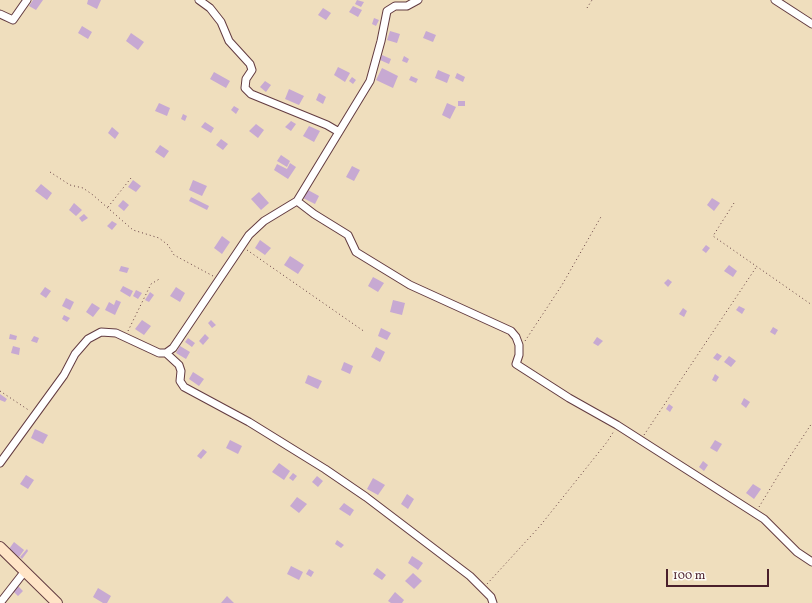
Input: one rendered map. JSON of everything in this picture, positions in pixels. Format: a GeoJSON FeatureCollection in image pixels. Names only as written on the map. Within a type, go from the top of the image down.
{"type":"FeatureCollection","features":[{"type":"Feature","properties":{"kind":"street"},"geometry":{"type":"LineString","coordinates":[[0,14],[13,20],[27,0]]}},
{"type":"Feature","properties":{"kind":"street"},"geometry":{"type":"LineString","coordinates":[[199,0],[210,8],[221,22],[229,41],[250,64],[252,70],[246,79],[245,88],[251,94],[327,125],[340,132]]}},
{"type":"Feature","properties":{"kind":"street"},"geometry":{"type":"LineString","coordinates":[[0,463],[64,375],[75,354],[88,339],[102,332],[116,333],[159,353],[166,353],[173,348],[249,235],[264,221],[297,201],[370,81],[382,41],[387,11],[395,6],[407,6],[418,0]]}},
{"type":"Feature","properties":{"kind":"street"},"geometry":{"type":"LineString","coordinates":[[775,0],[812,24]]}},
{"type":"Feature","properties":{"kind":"street"},"geometry":{"type":"LineString","coordinates":[[297,201],[314,214],[348,235],[356,252],[410,285],[511,331],[519,343],[519,355],[516,364],[569,398],[617,425],[764,519],[797,552],[812,562]]}},
{"type":"Feature","properties":{"kind":"street"},"geometry":{"type":"LineString","coordinates":[[166,353],[180,365],[180,381],[184,387],[249,422],[325,469],[366,497],[470,576],[491,597],[493,603]]}},
{"type":"Feature","properties":{"kind":"street"},"geometry":{"type":"LineString","coordinates":[[0,547],[57,603]]}},
{"type":"Feature","properties":{"kind":"street"},"geometry":{"type":"LineString","coordinates":[[0,602],[24,571]]}},
{"type":"Feature","properties":{"kind":"path"},"geometry":{"type":"LineString","coordinates":[[587,8],[592,0]]}},
{"type":"Feature","properties":{"kind":"path"},"geometry":{"type":"LineString","coordinates":[[50,172],[70,185],[83,188],[133,230],[159,238],[168,245],[174,255],[219,279]]}},
{"type":"Feature","properties":{"kind":"path"},"geometry":{"type":"LineString","coordinates":[[108,208],[131,178]]}},
{"type":"Feature","properties":{"kind":"path"},"geometry":{"type":"LineString","coordinates":[[734,203],[713,236],[812,305]]}},
{"type":"Feature","properties":{"kind":"path"},"geometry":{"type":"LineString","coordinates":[[519,343],[528,337],[562,285],[602,215]]}},
{"type":"Feature","properties":{"kind":"path"},"geometry":{"type":"LineString","coordinates":[[241,246],[365,332]]}},
{"type":"Feature","properties":{"kind":"path"},"geometry":{"type":"LineString","coordinates":[[640,440],[757,266]]}},
{"type":"Feature","properties":{"kind":"path"},"geometry":{"type":"LineString","coordinates":[[124,337],[151,284],[161,278]]}},
{"type":"Feature","properties":{"kind":"path"},"geometry":{"type":"LineString","coordinates":[[0,391],[36,414]]}},
{"type":"Feature","properties":{"kind":"path"},"geometry":{"type":"LineString","coordinates":[[756,514],[787,461],[812,423]]}},
{"type":"Feature","properties":{"kind":"path"},"geometry":{"type":"LineString","coordinates":[[483,589],[540,526],[607,442],[617,425]]}},
{"type":"Feature","properties":{"kind":"building"},"geometry":{"type":"Polygon","coordinates":[[[33,0],[43,0],[36,10],[29,6],[33,0]]]}},
{"type":"Feature","properties":{"kind":"building"},"geometry":{"type":"Polygon","coordinates":[[[88,0],[101,0],[97,9],[87,4],[88,0]]]}},
{"type":"Feature","properties":{"kind":"building"},"geometry":{"type":"Polygon","coordinates":[[[357,0],[364,2],[361,7],[355,4],[357,0]]]}},
{"type":"Feature","properties":{"kind":"building"},"geometry":{"type":"Polygon","coordinates":[[[353,6],[362,10],[358,17],[349,12],[353,6]]]}},
{"type":"Feature","properties":{"kind":"building"},"geometry":{"type":"Polygon","coordinates":[[[323,8],[331,13],[326,20],[318,15],[323,8]]]}},
{"type":"Feature","properties":{"kind":"building"},"geometry":{"type":"Polygon","coordinates":[[[374,18],[379,20],[376,26],[372,24],[374,18]]]}},
{"type":"Feature","properties":{"kind":"building"},"geometry":{"type":"Polygon","coordinates":[[[82,26],[92,32],[88,39],[78,33],[82,26]]]}},
{"type":"Feature","properties":{"kind":"building"},"geometry":{"type":"Polygon","coordinates":[[[390,31],[400,34],[397,43],[387,40],[390,31]]]}},
{"type":"Feature","properties":{"kind":"building"},"geometry":{"type":"Polygon","coordinates":[[[426,31],[436,35],[433,42],[423,38],[426,31]]]}},
{"type":"Feature","properties":{"kind":"building"},"geometry":{"type":"Polygon","coordinates":[[[131,33],[144,42],[138,50],[126,41],[131,33]]]}},
{"type":"Feature","properties":{"kind":"building"},"geometry":{"type":"Polygon","coordinates":[[[382,55],[391,59],[389,64],[380,60],[382,55]]]}},
{"type":"Feature","properties":{"kind":"building"},"geometry":{"type":"Polygon","coordinates":[[[404,56],[409,59],[407,63],[402,61],[404,56]]]}},
{"type":"Feature","properties":{"kind":"building"},"geometry":{"type":"Polygon","coordinates":[[[338,67],[350,73],[345,82],[334,75],[338,67]]]}},
{"type":"Feature","properties":{"kind":"building"},"geometry":{"type":"Polygon","coordinates":[[[382,68],[398,76],[393,88],[376,80],[382,68]]]}},
{"type":"Feature","properties":{"kind":"building"},"geometry":{"type":"Polygon","coordinates":[[[438,70],[450,75],[447,83],[435,78],[438,70]]]}},
{"type":"Feature","properties":{"kind":"building"},"geometry":{"type":"Polygon","coordinates":[[[214,72],[230,81],[226,88],[210,79],[214,72]]]}},
{"type":"Feature","properties":{"kind":"building"},"geometry":{"type":"Polygon","coordinates":[[[457,73],[465,77],[463,82],[455,78],[457,73]]]}},
{"type":"Feature","properties":{"kind":"building"},"geometry":{"type":"Polygon","coordinates":[[[411,76],[418,79],[416,83],[409,80],[411,76]]]}},
{"type":"Feature","properties":{"kind":"building"},"geometry":{"type":"Polygon","coordinates":[[[352,77],[356,80],[353,84],[349,81],[352,77]]]}},
{"type":"Feature","properties":{"kind":"building"},"geometry":{"type":"Polygon","coordinates":[[[265,81],[271,85],[266,92],[260,87],[265,81]]]}},
{"type":"Feature","properties":{"kind":"building"},"geometry":{"type":"Polygon","coordinates":[[[289,89],[304,96],[299,105],[285,99],[289,89]]]}},
{"type":"Feature","properties":{"kind":"building"},"geometry":{"type":"Polygon","coordinates":[[[319,93],[326,97],[323,104],[316,100],[319,93]]]}},
{"type":"Feature","properties":{"kind":"building"},"geometry":{"type":"Polygon","coordinates":[[[458,101],[465,101],[465,106],[458,106],[458,101]]]}},
{"type":"Feature","properties":{"kind":"building"},"geometry":{"type":"Polygon","coordinates":[[[159,103],[170,108],[167,116],[155,111],[159,103]]]}},
{"type":"Feature","properties":{"kind":"building"},"geometry":{"type":"Polygon","coordinates":[[[447,103],[456,107],[450,119],[442,115],[447,103]]]}},
{"type":"Feature","properties":{"kind":"building"},"geometry":{"type":"Polygon","coordinates":[[[234,106],[239,109],[236,114],[231,110],[234,106]]]}},
{"type":"Feature","properties":{"kind":"building"},"geometry":{"type":"Polygon","coordinates":[[[183,114],[187,116],[185,121],[181,119],[183,114]]]}},
{"type":"Feature","properties":{"kind":"building"},"geometry":{"type":"Polygon","coordinates":[[[291,121],[296,124],[291,131],[285,127],[291,121]]]}},
{"type":"Feature","properties":{"kind":"building"},"geometry":{"type":"Polygon","coordinates":[[[205,122],[214,128],[211,133],[201,127],[205,122]]]}},
{"type":"Feature","properties":{"kind":"building"},"geometry":{"type":"Polygon","coordinates":[[[256,124],[264,130],[258,138],[249,131],[256,124]]]}},
{"type":"Feature","properties":{"kind":"building"},"geometry":{"type":"Polygon","coordinates":[[[309,126],[320,131],[314,142],[303,136],[309,126]]]}},
{"type":"Feature","properties":{"kind":"building"},"geometry":{"type":"Polygon","coordinates":[[[112,127],[119,133],[115,139],[108,133],[112,127]]]}},
{"type":"Feature","properties":{"kind":"building"},"geometry":{"type":"Polygon","coordinates":[[[221,139],[228,144],[223,150],[216,145],[221,139]]]}},
{"type":"Feature","properties":{"kind":"building"},"geometry":{"type":"Polygon","coordinates":[[[160,145],[169,151],[164,158],[155,152],[160,145]]]}},
{"type":"Feature","properties":{"kind":"building"},"geometry":{"type":"Polygon","coordinates":[[[281,155],[290,161],[287,167],[277,161],[281,155]]]}},
{"type":"Feature","properties":{"kind":"building"},"geometry":{"type":"Polygon","coordinates":[[[290,163],[296,167],[288,179],[274,170],[277,164],[287,169],[290,163]]]}},
{"type":"Feature","properties":{"kind":"building"},"geometry":{"type":"Polygon","coordinates":[[[352,166],[360,170],[354,181],[346,177],[352,166]]]}},
{"type":"Feature","properties":{"kind":"building"},"geometry":{"type":"Polygon","coordinates":[[[133,180],[141,186],[136,192],[128,187],[133,180]]]}},
{"type":"Feature","properties":{"kind":"building"},"geometry":{"type":"Polygon","coordinates":[[[193,180],[207,186],[202,196],[189,190],[193,180]]]}},
{"type":"Feature","properties":{"kind":"building"},"geometry":{"type":"Polygon","coordinates":[[[41,184],[52,193],[47,200],[35,191],[41,184]]]}},
{"type":"Feature","properties":{"kind":"building"},"geometry":{"type":"Polygon","coordinates":[[[308,190],[319,196],[315,204],[303,198],[308,190]]]}},
{"type":"Feature","properties":{"kind":"building"},"geometry":{"type":"Polygon","coordinates":[[[259,192],[269,203],[261,210],[251,199],[259,192]]]}},
{"type":"Feature","properties":{"kind":"building"},"geometry":{"type":"Polygon","coordinates":[[[191,197],[209,206],[207,210],[189,201],[191,197]]]}},
{"type":"Feature","properties":{"kind":"building"},"geometry":{"type":"Polygon","coordinates":[[[712,198],[720,203],[714,211],[707,205],[712,198]]]}},
{"type":"Feature","properties":{"kind":"building"},"geometry":{"type":"Polygon","coordinates":[[[123,200],[129,205],[124,211],[118,206],[123,200]]]}},
{"type":"Feature","properties":{"kind":"building"},"geometry":{"type":"Polygon","coordinates":[[[74,203],[82,210],[76,216],[69,210],[74,203]]]}},
{"type":"Feature","properties":{"kind":"building"},"geometry":{"type":"Polygon","coordinates":[[[84,214],[88,218],[82,222],[79,218],[84,214]]]}},
{"type":"Feature","properties":{"kind":"building"},"geometry":{"type":"Polygon","coordinates":[[[112,221],[117,224],[112,230],[107,226],[112,221]]]}},
{"type":"Feature","properties":{"kind":"building"},"geometry":{"type":"Polygon","coordinates":[[[222,236],[230,242],[222,254],[214,248],[222,236]]]}},
{"type":"Feature","properties":{"kind":"building"},"geometry":{"type":"Polygon","coordinates":[[[260,240],[271,248],[265,255],[255,248],[260,240]]]}},
{"type":"Feature","properties":{"kind":"building"},"geometry":{"type":"Polygon","coordinates":[[[706,245],[710,248],[706,253],[702,250],[706,245]]]}},
{"type":"Feature","properties":{"kind":"building"},"geometry":{"type":"Polygon","coordinates":[[[290,256],[304,265],[298,274],[284,265],[290,256]]]}},
{"type":"Feature","properties":{"kind":"building"},"geometry":{"type":"Polygon","coordinates":[[[729,265],[737,271],[733,277],[724,271],[729,265]]]}},
{"type":"Feature","properties":{"kind":"building"},"geometry":{"type":"Polygon","coordinates":[[[121,266],[129,268],[127,273],[119,271],[121,266]]]}},
{"type":"Feature","properties":{"kind":"building"},"geometry":{"type":"Polygon","coordinates":[[[373,277],[384,283],[378,292],[368,286],[373,277]]]}},
{"type":"Feature","properties":{"kind":"building"},"geometry":{"type":"Polygon","coordinates":[[[668,279],[672,282],[668,287],[664,283],[668,279]]]}},
{"type":"Feature","properties":{"kind":"building"},"geometry":{"type":"Polygon","coordinates":[[[123,286],[133,291],[130,297],[120,291],[123,286]]]}},
{"type":"Feature","properties":{"kind":"building"},"geometry":{"type":"Polygon","coordinates":[[[45,287],[51,291],[46,298],[40,294],[45,287]]]}},
{"type":"Feature","properties":{"kind":"building"},"geometry":{"type":"Polygon","coordinates":[[[176,287],[185,293],[180,302],[170,296],[176,287]]]}},
{"type":"Feature","properties":{"kind":"building"},"geometry":{"type":"Polygon","coordinates":[[[136,290],[142,293],[138,299],[133,296],[136,290]]]}},
{"type":"Feature","properties":{"kind":"building"},"geometry":{"type":"Polygon","coordinates":[[[150,292],[154,295],[149,302],[145,300],[150,292]]]}},
{"type":"Feature","properties":{"kind":"building"},"geometry":{"type":"Polygon","coordinates":[[[66,298],[74,302],[70,310],[62,306],[66,298]]]}},
{"type":"Feature","properties":{"kind":"building"},"geometry":{"type":"Polygon","coordinates":[[[116,300],[121,302],[115,315],[105,310],[109,302],[114,305],[116,300]]]}},
{"type":"Feature","properties":{"kind":"building"},"geometry":{"type":"Polygon","coordinates":[[[393,300],[405,303],[402,315],[390,312],[393,300]]]}},
{"type":"Feature","properties":{"kind":"building"},"geometry":{"type":"Polygon","coordinates":[[[92,303],[100,308],[93,317],[86,312],[92,303]]]}},
{"type":"Feature","properties":{"kind":"building"},"geometry":{"type":"Polygon","coordinates":[[[739,306],[745,309],[742,314],[736,310],[739,306]]]}},
{"type":"Feature","properties":{"kind":"building"},"geometry":{"type":"Polygon","coordinates":[[[683,308],[687,311],[684,317],[679,314],[683,308]]]}},
{"type":"Feature","properties":{"kind":"building"},"geometry":{"type":"Polygon","coordinates":[[[64,315],[70,318],[67,322],[62,319],[64,315]]]}},
{"type":"Feature","properties":{"kind":"building"},"geometry":{"type":"Polygon","coordinates":[[[142,320],[151,326],[144,335],[135,329],[142,320]]]}},
{"type":"Feature","properties":{"kind":"building"},"geometry":{"type":"Polygon","coordinates":[[[211,320],[216,325],[212,328],[208,323],[211,320]]]}},
{"type":"Feature","properties":{"kind":"building"},"geometry":{"type":"Polygon","coordinates":[[[773,327],[778,330],[775,335],[770,332],[773,327]]]}},
{"type":"Feature","properties":{"kind":"building"},"geometry":{"type":"Polygon","coordinates":[[[381,328],[391,333],[387,340],[378,336],[381,328]]]}},
{"type":"Feature","properties":{"kind":"building"},"geometry":{"type":"Polygon","coordinates":[[[10,334],[17,336],[16,340],[9,339],[10,334]]]}},
{"type":"Feature","properties":{"kind":"building"},"geometry":{"type":"Polygon","coordinates":[[[205,334],[209,338],[203,345],[199,341],[205,334]]]}},
{"type":"Feature","properties":{"kind":"building"},"geometry":{"type":"Polygon","coordinates":[[[34,336],[39,338],[37,343],[31,341],[34,336]]]}},
{"type":"Feature","properties":{"kind":"building"},"geometry":{"type":"Polygon","coordinates":[[[597,337],[603,341],[598,346],[593,343],[597,337]]]}},
{"type":"Feature","properties":{"kind":"building"},"geometry":{"type":"Polygon","coordinates":[[[188,338],[195,343],[192,347],[185,342],[188,338]]]}},
{"type":"Feature","properties":{"kind":"building"},"geometry":{"type":"Polygon","coordinates":[[[13,346],[20,348],[19,355],[11,353],[13,346]]]}},
{"type":"Feature","properties":{"kind":"building"},"geometry":{"type":"Polygon","coordinates":[[[180,346],[190,352],[186,359],[176,353],[180,346]]]}},
{"type":"Feature","properties":{"kind":"building"},"geometry":{"type":"Polygon","coordinates":[[[376,347],[385,352],[380,362],[371,357],[376,347]]]}},
{"type":"Feature","properties":{"kind":"building"},"geometry":{"type":"Polygon","coordinates":[[[717,353],[722,356],[718,361],[713,358],[717,353]]]}},
{"type":"Feature","properties":{"kind":"building"},"geometry":{"type":"Polygon","coordinates":[[[729,356],[736,361],[731,367],[724,362],[729,356]]]}},
{"type":"Feature","properties":{"kind":"building"},"geometry":{"type":"Polygon","coordinates":[[[344,362],[353,366],[350,374],[341,370],[344,362]]]}},
{"type":"Feature","properties":{"kind":"building"},"geometry":{"type":"Polygon","coordinates":[[[193,372],[204,379],[199,386],[189,379],[193,372]]]}},
{"type":"Feature","properties":{"kind":"building"},"geometry":{"type":"Polygon","coordinates":[[[715,374],[719,377],[716,382],[712,380],[715,374]]]}},
{"type":"Feature","properties":{"kind":"building"},"geometry":{"type":"Polygon","coordinates":[[[308,375],[322,381],[318,389],[305,383],[308,375]]]}},
{"type":"Feature","properties":{"kind":"building"},"geometry":{"type":"Polygon","coordinates":[[[0,394],[7,399],[5,402],[0,400],[0,394]]]}},
{"type":"Feature","properties":{"kind":"building"},"geometry":{"type":"Polygon","coordinates":[[[744,398],[750,402],[746,408],[741,404],[744,398]]]}},
{"type":"Feature","properties":{"kind":"building"},"geometry":{"type":"Polygon","coordinates":[[[669,404],[673,407],[670,412],[666,409],[669,404]]]}},
{"type":"Feature","properties":{"kind":"building"},"geometry":{"type":"Polygon","coordinates":[[[35,429],[48,435],[43,444],[31,438],[35,429]]]}},
{"type":"Feature","properties":{"kind":"building"},"geometry":{"type":"Polygon","coordinates":[[[230,440],[242,446],[238,454],[226,448],[230,440]]]}},
{"type":"Feature","properties":{"kind":"building"},"geometry":{"type":"Polygon","coordinates":[[[715,440],[722,444],[717,452],[710,448],[715,440]]]}},
{"type":"Feature","properties":{"kind":"building"},"geometry":{"type":"Polygon","coordinates":[[[203,449],[207,452],[201,459],[197,456],[203,449]]]}},
{"type":"Feature","properties":{"kind":"building"},"geometry":{"type":"Polygon","coordinates":[[[703,461],[708,465],[704,471],[699,467],[703,461]]]}},
{"type":"Feature","properties":{"kind":"building"},"geometry":{"type":"Polygon","coordinates":[[[279,463],[290,471],[284,480],[272,472],[279,463]]]}},
{"type":"Feature","properties":{"kind":"building"},"geometry":{"type":"Polygon","coordinates":[[[293,473],[297,476],[293,481],[289,478],[293,473]]]}},
{"type":"Feature","properties":{"kind":"building"},"geometry":{"type":"Polygon","coordinates":[[[26,475],[34,480],[28,489],[20,484],[26,475]]]}},
{"type":"Feature","properties":{"kind":"building"},"geometry":{"type":"Polygon","coordinates":[[[317,476],[323,481],[318,487],[312,482],[317,476]]]}},
{"type":"Feature","properties":{"kind":"building"},"geometry":{"type":"Polygon","coordinates":[[[373,478],[385,485],[378,495],[367,489],[373,478]]]}},
{"type":"Feature","properties":{"kind":"building"},"geometry":{"type":"Polygon","coordinates":[[[753,484],[761,489],[754,499],[746,493],[753,484]]]}},
{"type":"Feature","properties":{"kind":"building"},"geometry":{"type":"Polygon","coordinates":[[[407,494],[414,499],[408,509],[401,504],[407,494]]]}},
{"type":"Feature","properties":{"kind":"building"},"geometry":{"type":"Polygon","coordinates":[[[297,497],[307,504],[299,513],[290,506],[297,497]]]}},
{"type":"Feature","properties":{"kind":"building"},"geometry":{"type":"Polygon","coordinates":[[[344,503],[354,510],[350,516],[339,509],[344,503]]]}},
{"type":"Feature","properties":{"kind":"building"},"geometry":{"type":"Polygon","coordinates":[[[337,540],[344,545],[341,548],[335,544],[337,540]]]}},
{"type":"Feature","properties":{"kind":"building"},"geometry":{"type":"Polygon","coordinates":[[[14,542],[24,550],[19,557],[9,549],[14,542]]]}},
{"type":"Feature","properties":{"kind":"building"},"geometry":{"type":"Polygon","coordinates":[[[27,549],[28,551],[22,559],[20,557],[27,549]]]}},
{"type":"Feature","properties":{"kind":"building"},"geometry":{"type":"Polygon","coordinates":[[[412,556],[423,563],[418,570],[408,563],[412,556]]]}},
{"type":"Feature","properties":{"kind":"building"},"geometry":{"type":"Polygon","coordinates":[[[291,566],[303,572],[299,580],[287,574],[291,566]]]}},
{"type":"Feature","properties":{"kind":"building"},"geometry":{"type":"Polygon","coordinates":[[[377,568],[386,575],[382,580],[373,574],[377,568]]]}},
{"type":"Feature","properties":{"kind":"building"},"geometry":{"type":"Polygon","coordinates":[[[309,569],[314,572],[311,577],[306,574],[309,569]]]}},
{"type":"Feature","properties":{"kind":"building"},"geometry":{"type":"Polygon","coordinates":[[[413,573],[422,581],[414,589],[405,581],[413,573]]]}},
{"type":"Feature","properties":{"kind":"building"},"geometry":{"type":"Polygon","coordinates":[[[17,585],[23,591],[18,596],[12,590],[17,585]]]}},
{"type":"Feature","properties":{"kind":"building"},"geometry":{"type":"Polygon","coordinates":[[[98,588],[111,596],[107,603],[103,603],[93,597],[98,588]]]}},
{"type":"Feature","properties":{"kind":"building"},"geometry":{"type":"Polygon","coordinates":[[[395,592],[404,600],[402,603],[391,603],[388,601],[395,592]]]}},
{"type":"Feature","properties":{"kind":"building"},"geometry":{"type":"Polygon","coordinates":[[[227,596],[234,603],[221,603],[227,596]]]}}]}
